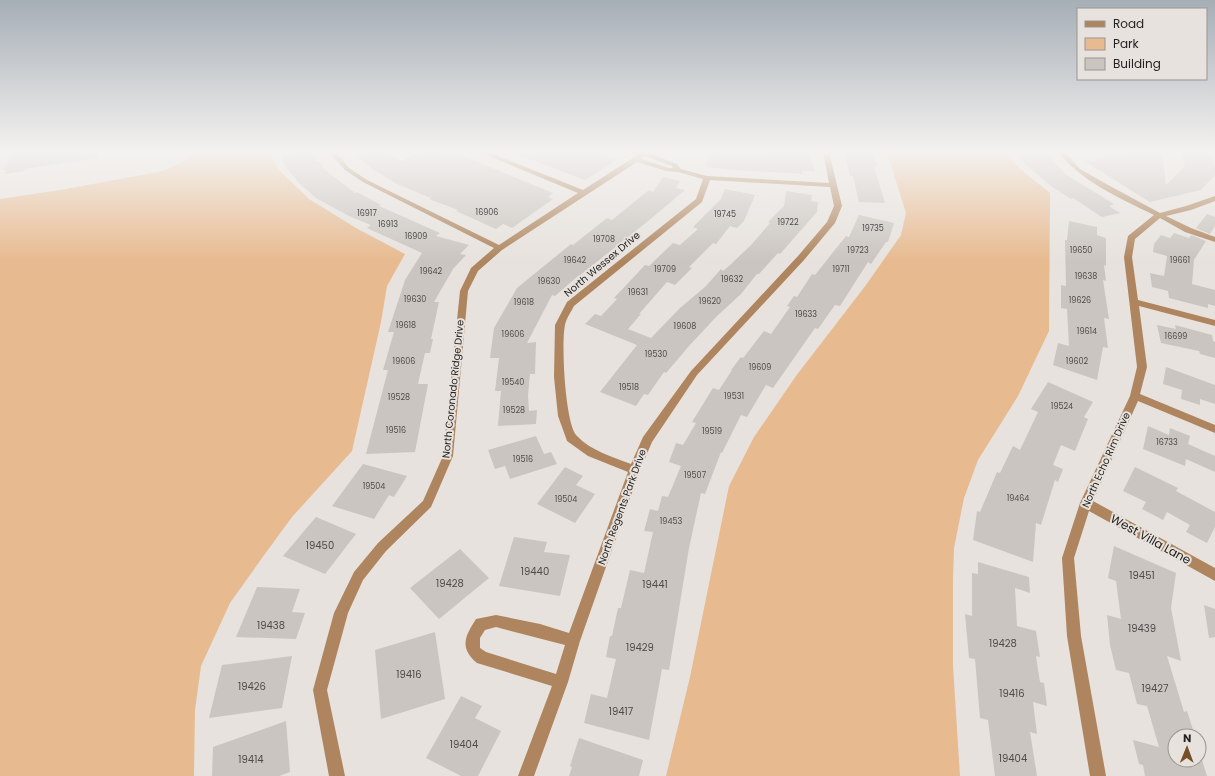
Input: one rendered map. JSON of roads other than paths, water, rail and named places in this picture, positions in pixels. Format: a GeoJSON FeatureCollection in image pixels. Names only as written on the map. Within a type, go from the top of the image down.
{"type":"FeatureCollection","features":[{"type":"Feature","properties":{"kind":"street"},"geometry":{"type":"LineString","coordinates":[[379,188],[499,248]]}},
{"type":"Feature","properties":{"kind":"street"},"geometry":{"type":"LineString","coordinates":[[572,188],[584,193]]}},
{"type":"Feature","properties":{"kind":"street","name":"North Coronado Ridge Drive"},"geometry":{"type":"LineString","coordinates":[[337,776],[320,690],[341,613],[358,576],[382,547],[427,504],[448,456],[464,291],[474,270],[499,248],[591,188]]}},
{"type":"Feature","properties":{"kind":"street","name":"North Wessex Drive"},"geometry":{"type":"LineString","coordinates":[[634,470],[592,453],[571,438],[563,416],[559,377],[560,325],[570,304],[699,200],[704,188]]}},
{"type":"Feature","properties":{"kind":"street","name":"North Regents Park Drive"},"geometry":{"type":"LineString","coordinates":[[526,776],[634,470],[647,440],[694,373],[796,264],[831,223],[838,206],[834,188]]}},
{"type":"Feature","properties":{"kind":"street"},"geometry":{"type":"LineString","coordinates":[[1107,188],[1188,230],[1215,240]]}},
{"type":"Feature","properties":{"kind":"street","name":"North Echo Rim Drive"},"geometry":{"type":"LineString","coordinates":[[1098,776],[1074,636],[1068,558],[1086,503],[1135,396],[1142,367],[1128,257],[1131,238],[1159,215],[1188,208],[1215,198]]}},
{"type":"Feature","properties":{"kind":"street"},"geometry":{"type":"LineString","coordinates":[[1133,302],[1215,323]]}},
{"type":"Feature","properties":{"kind":"street"},"geometry":{"type":"LineString","coordinates":[[1135,396],[1215,429]]}},
{"type":"Feature","properties":{"kind":"street","name":"West Villa Lane"},"geometry":{"type":"LineString","coordinates":[[1086,503],[1215,575]]}},
{"type":"Feature","properties":{"kind":"street"},"geometry":{"type":"LineString","coordinates":[[560,682],[482,658],[473,651],[473,636],[481,624],[496,621],[540,631],[574,641]]}}]}
